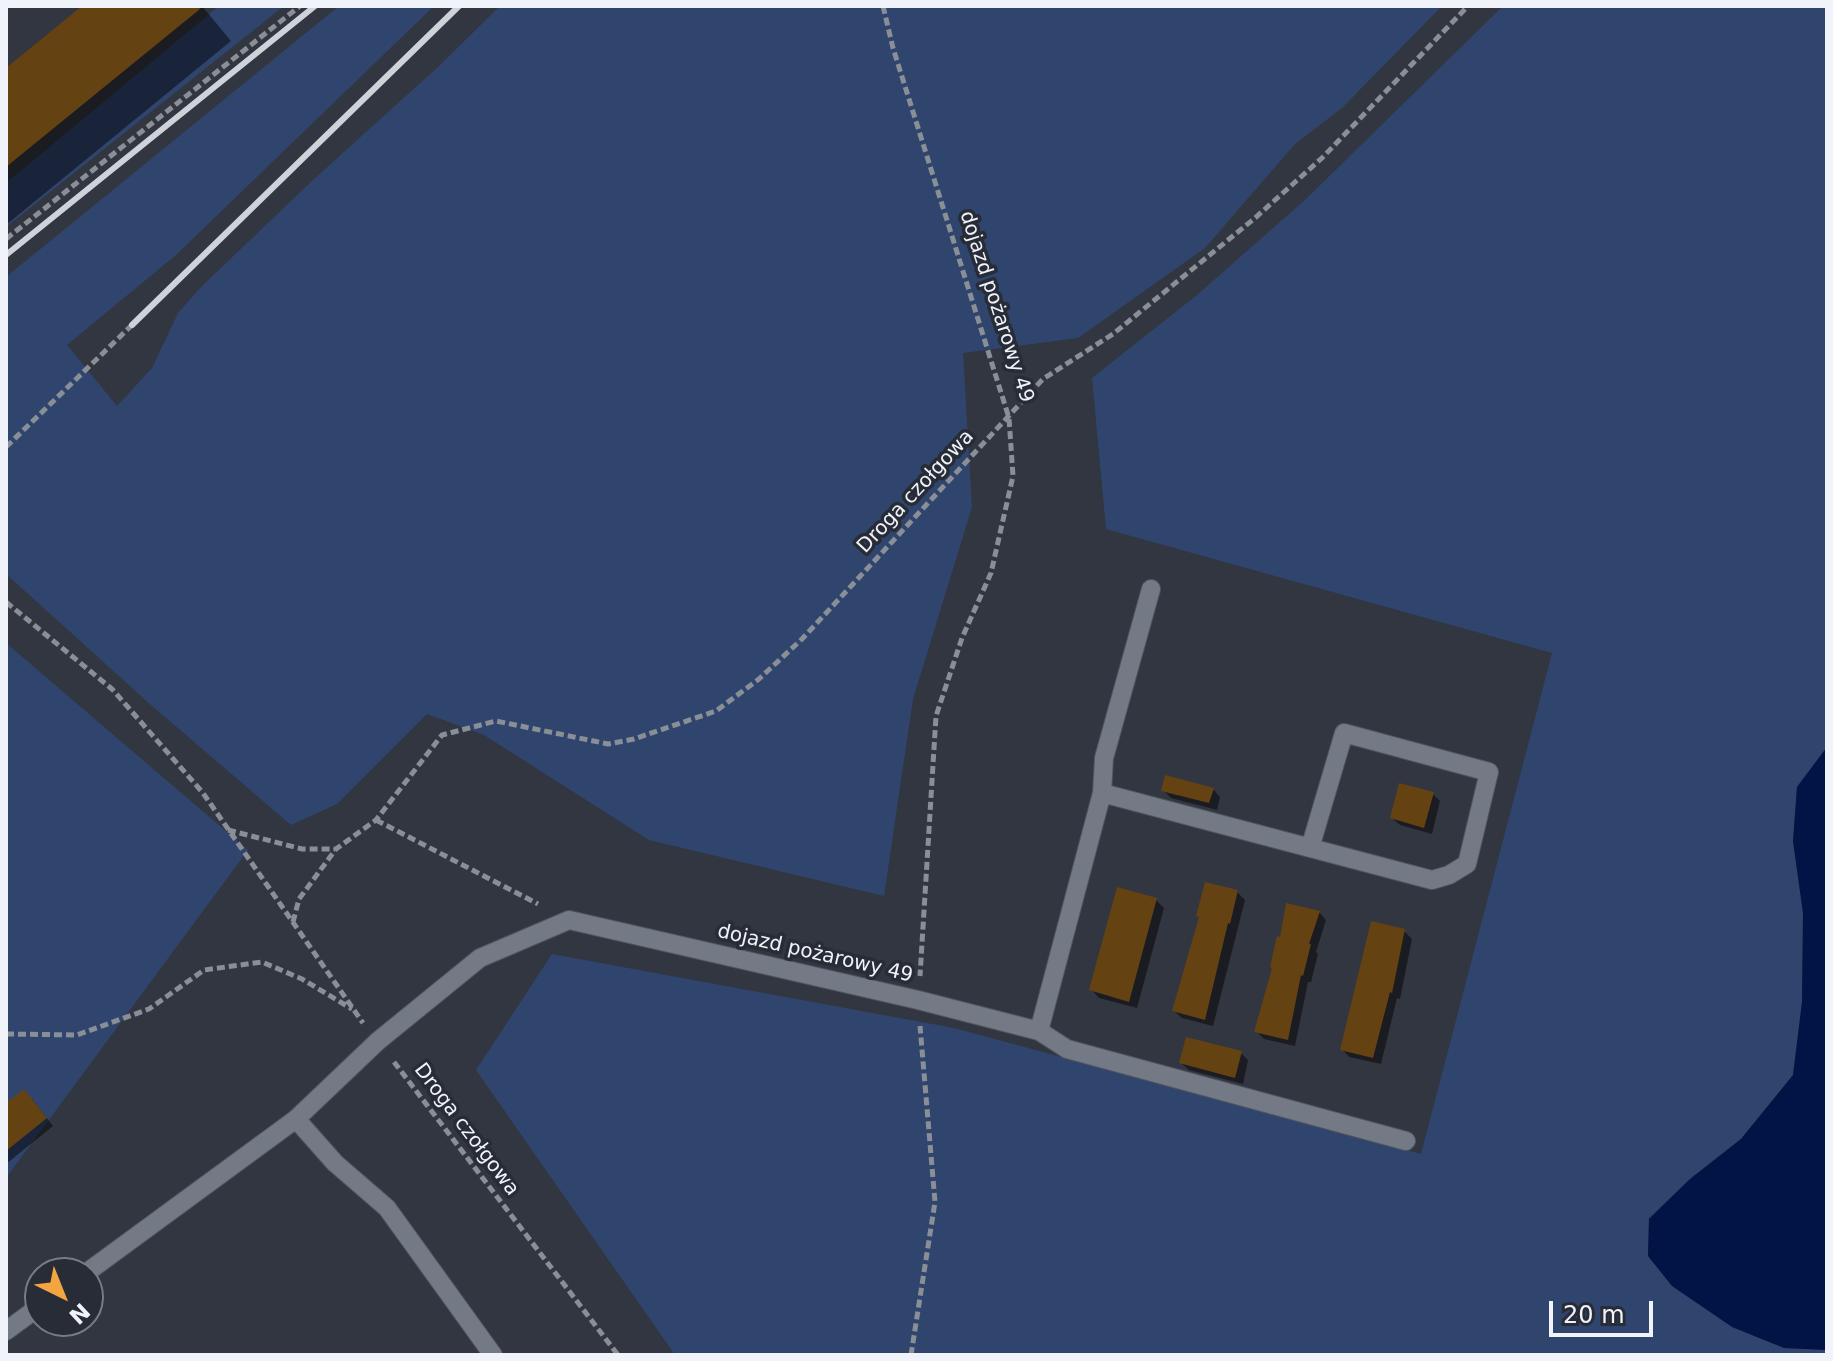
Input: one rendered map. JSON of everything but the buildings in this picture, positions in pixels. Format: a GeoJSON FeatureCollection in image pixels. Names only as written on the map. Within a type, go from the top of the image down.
{"type":"FeatureCollection","features":[{"type":"Feature","properties":{"kind":"lane"},"geometry":{"type":"LineString","coordinates":[[1039,1031],[1102,793],[1104,758],[1151,589]]}},
{"type":"Feature","properties":{"kind":"lane"},"geometry":{"type":"LineString","coordinates":[[1102,793],[1310,848],[1432,880],[1449,875],[1467,864],[1489,772],[1344,733],[1310,848]]}},
{"type":"Feature","properties":{"kind":"lane","name":"dojazd pożarowy 49"},"geometry":{"type":"LineString","coordinates":[[104,1260],[296,1119],[378,1041],[480,958],[569,920],[918,1000]]}},
{"type":"Feature","properties":{"kind":"lane"},"geometry":{"type":"LineString","coordinates":[[918,1000],[1039,1031],[1067,1049],[1406,1141]]}},
{"type":"Feature","properties":{"kind":"lane"},"geometry":{"type":"LineString","coordinates":[[296,1119],[335,1163],[387,1208],[493,1355]]}},
{"type":"Feature","properties":{"kind":"lane"},"geometry":{"type":"LineString","coordinates":[[6,1331],[24,1318]]}},
{"type":"Feature","properties":{"kind":"path"},"geometry":{"type":"LineString","coordinates":[[6,239],[300,6]]}},
{"type":"Feature","properties":{"kind":"path","name":"dojazd pożarowy 49"},"geometry":{"type":"LineString","coordinates":[[883,6],[893,48],[1009,418],[1013,476],[991,573],[962,638],[936,716],[918,1000]]}},
{"type":"Feature","properties":{"kind":"path","name":"Droga czołgowa"},"geometry":{"type":"LineString","coordinates":[[293,922],[299,899],[336,849],[376,820],[442,735],[496,721],[608,744],[677,726],[716,711],[759,679],[802,639],[1043,379],[1113,334],[1266,208],[1322,158],[1468,6]]}},
{"type":"Feature","properties":{"kind":"path"},"geometry":{"type":"LineString","coordinates":[[6,447],[132,325]]}},
{"type":"Feature","properties":{"kind":"path","name":"Droga czołgowa"},"geometry":{"type":"LineString","coordinates":[[6,602],[112,689],[203,793],[353,1010],[618,1355]]}},
{"type":"Feature","properties":{"kind":"path"},"geometry":{"type":"LineString","coordinates":[[376,820],[533,900],[560,923]]}},
{"type":"Feature","properties":{"kind":"path"},"geometry":{"type":"LineString","coordinates":[[228,830],[302,849],[336,849]]}},
{"type":"Feature","properties":{"kind":"path"},"geometry":{"type":"LineString","coordinates":[[6,1034],[77,1035],[149,1009],[204,970],[262,962],[302,979],[353,1010]]}},
{"type":"Feature","properties":{"kind":"path"},"geometry":{"type":"LineString","coordinates":[[911,1355],[935,1202],[918,1000]]}},
{"type":"Feature","properties":{"kind":"shaded area"},"geometry":{"type":"Polygon","coordinates":[[[219,6],[284,6],[6,227],[6,183],[219,6]]]}},
{"type":"Feature","properties":{"kind":"shaded area"},"geometry":{"type":"Polygon","coordinates":[[[339,6],[434,6],[176,255],[67,345],[117,406],[152,368],[178,313],[201,287],[500,6],[1442,6],[1342,108],[1295,144],[1205,248],[1078,338],[963,353],[972,507],[913,699],[884,896],[649,840],[484,735],[427,714],[337,804],[291,825],[151,705],[6,574],[6,277],[339,6]]]}},
{"type":"Feature","properties":{"kind":"shaded area"},"geometry":{"type":"Polygon","coordinates":[[[1503,6],[1827,6],[1827,747],[1797,787],[1793,841],[1803,913],[1802,1002],[1793,1075],[1741,1139],[1690,1179],[1649,1218],[1648,1256],[1672,1286],[1784,1348],[1827,1350],[1827,1355],[675,1355],[476,1070],[552,954],[954,1028],[1421,1154],[1552,653],[1106,529],[1092,378],[1197,295],[1306,199],[1503,6]]]}},
{"type":"Feature","properties":{"kind":"shaded area"},"geometry":{"type":"Polygon","coordinates":[[[6,643],[248,850],[6,1178],[6,643]]]}},
{"type":"Feature","properties":{"kind":"shaded area"},"geometry":{"type":"Polygon","coordinates":[[[1827,747],[1827,1350],[1784,1348],[1732,1327],[1672,1286],[1648,1256],[1649,1219],[1690,1179],[1741,1139],[1793,1075],[1802,1002],[1803,913],[1793,841],[1797,787],[1827,747]]]}},
{"type":"Feature","properties":{"kind":"railway"},"geometry":{"type":"LineString","coordinates":[[6,255],[315,6]]}},
{"type":"Feature","properties":{"kind":"railway"},"geometry":{"type":"LineString","coordinates":[[132,325],[459,6]]}}]}
